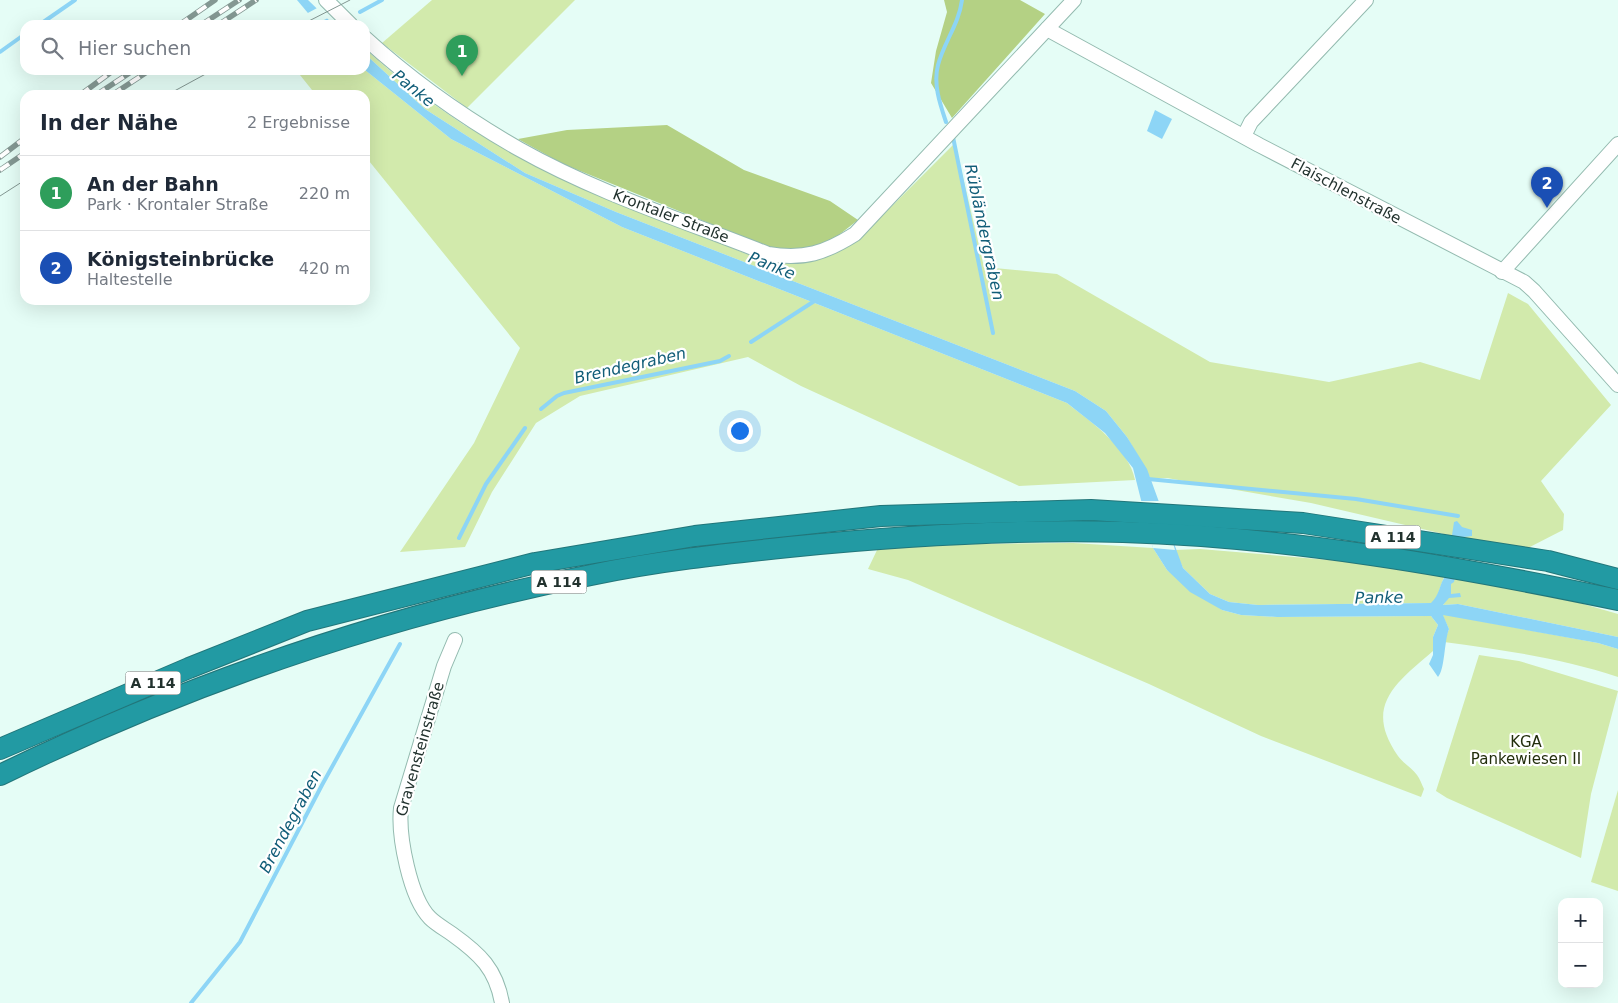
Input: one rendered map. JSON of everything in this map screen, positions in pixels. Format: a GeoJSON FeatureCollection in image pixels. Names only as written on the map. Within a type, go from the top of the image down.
{"type":"FeatureCollection","features":[{"type":"Feature","properties":{"kind":"highway","name":"A 114"},"geometry":{"type":"LineString","coordinates":[[0,749],[189,668],[308,621],[535,563],[695,536],[882,516],[1091,510],[1303,524],[1548,561],[1618,579]]}},
{"type":"Feature","properties":{"kind":"highway","name":"A 114"},"geometry":{"type":"LineString","coordinates":[[0,775],[96,731],[216,682],[318,645],[464,605],[592,574],[703,556],[869,539],[1007,532],[1170,535],[1228,539],[1375,555],[1510,578],[1618,600]]}},
{"type":"Feature","properties":{"kind":"street"},"geometry":{"type":"LineString","coordinates":[[326,0],[346,20]]}},
{"type":"Feature","properties":{"kind":"street","name":"Krontaler Straße"},"geometry":{"type":"LineString","coordinates":[[370,42],[417,83],[468,119],[520,150],[605,190],[768,254],[809,256],[835,246],[855,234],[1074,0]]}},
{"type":"Feature","properties":{"kind":"street"},"geometry":{"type":"LineString","coordinates":[[1244,136],[1251,122],[1366,0]]}},
{"type":"Feature","properties":{"kind":"street","name":"Flaischlenstraße"},"geometry":{"type":"LineString","coordinates":[[1047,29],[1244,136],[1524,282],[1618,385]]}},
{"type":"Feature","properties":{"kind":"street"},"geometry":{"type":"LineString","coordinates":[[1502,272],[1618,144]]}},
{"type":"Feature","properties":{"kind":"street","name":"Gravensteinstraße"},"geometry":{"type":"LineString","coordinates":[[455,640],[444,666],[401,808],[400,833],[422,909],[431,919],[472,948],[488,966],[498,982],[502,1003]]}},
{"type":"Feature","properties":{"kind":"green space"},"geometry":{"type":"Polygon","coordinates":[[[432,0],[575,0],[467,108],[382,43],[432,0]]]}},
{"type":"Feature","properties":{"kind":"green space"},"geometry":{"type":"Polygon","coordinates":[[[944,0],[1020,0],[1045,14],[952,118],[931,83],[936,51],[947,12],[944,0]]]}},
{"type":"Feature","properties":{"kind":"green space"},"geometry":{"type":"Polygon","coordinates":[[[370,53],[410,88],[464,125],[516,155],[604,195],[744,253],[775,262],[814,259],[858,240],[955,143],[984,267],[1057,274],[1210,362],[1329,382],[1420,362],[1480,380],[1508,293],[1528,304],[1611,405],[1541,481],[1564,514],[1563,530],[1524,550],[1448,535],[1311,503],[1167,478],[1151,479],[1127,437],[1106,411],[1075,391],[616,212],[525,173],[425,109],[370,59],[370,53]]]}},
{"type":"Feature","properties":{"kind":"green space"},"geometry":{"type":"Polygon","coordinates":[[[370,74],[451,139],[622,227],[1067,403],[1097,427],[1117,447],[1131,468],[1135,480],[1019,486],[801,386],[748,357],[580,396],[536,423],[492,492],[465,547],[400,552],[474,443],[520,348],[370,162],[370,90],[312,90],[300,75],[370,74]]]}},
{"type":"Feature","properties":{"kind":"green space"},"geometry":{"type":"Polygon","coordinates":[[[667,125],[744,170],[830,201],[858,220],[835,238],[810,249],[770,248],[563,164],[518,139],[567,130],[667,125]]]}},
{"type":"Feature","properties":{"kind":"green space"},"geometry":{"type":"Polygon","coordinates":[[[1073,543],[1153,548],[1167,570],[1222,610],[1241,615],[1277,617],[1431,616],[1438,625],[1433,637],[1433,651],[1396,685],[1388,697],[1384,709],[1384,723],[1388,738],[1398,756],[1419,778],[1424,789],[1421,797],[1261,736],[1149,684],[908,580],[868,569],[878,548],[1073,543]]]}},
{"type":"Feature","properties":{"kind":"green space"},"geometry":{"type":"Polygon","coordinates":[[[1200,549],[1365,563],[1444,577],[1436,599],[1432,603],[1258,605],[1229,602],[1210,594],[1183,568],[1175,550],[1200,549]]]}},
{"type":"Feature","properties":{"kind":"green space"},"geometry":{"type":"Polygon","coordinates":[[[1455,579],[1552,595],[1618,614],[1618,637],[1458,604],[1443,605],[1451,594],[1451,583],[1455,579]]]}},
{"type":"Feature","properties":{"kind":"green space"},"geometry":{"type":"Polygon","coordinates":[[[1442,614],[1598,643],[1618,649],[1618,677],[1553,660],[1444,642],[1449,629],[1442,614]]]}},
{"type":"Feature","properties":{"kind":"green space","name":"KGA Pankewiesen II"},"geometry":{"type":"Polygon","coordinates":[[[1479,655],[1519,661],[1618,691],[1591,794],[1581,858],[1447,798],[1436,791],[1479,655]]]}},
{"type":"Feature","properties":{"kind":"green space"},"geometry":{"type":"Polygon","coordinates":[[[1618,790],[1618,891],[1591,882],[1618,790]]]}},
{"type":"Feature","properties":{"kind":"water"},"geometry":{"type":"Polygon","coordinates":[[[297,0],[308,0],[329,20],[314,20],[297,0]]]}},
{"type":"Feature","properties":{"kind":"water"},"geometry":{"type":"Polygon","coordinates":[[[370,59],[425,109],[525,173],[616,212],[1075,391],[1106,411],[1127,437],[1147,469],[1183,568],[1210,594],[1229,602],[1258,605],[1431,603],[1436,597],[1446,575],[1454,522],[1457,521],[1462,527],[1472,530],[1472,536],[1464,537],[1454,582],[1451,584],[1451,594],[1460,593],[1461,597],[1449,598],[1443,605],[1458,604],[1618,637],[1618,649],[1598,643],[1443,615],[1449,629],[1442,668],[1438,677],[1429,664],[1433,655],[1433,637],[1438,625],[1431,616],[1277,617],[1241,615],[1222,610],[1190,592],[1167,570],[1153,548],[1133,468],[1105,433],[1067,403],[622,227],[451,139],[370,74],[370,59]]]}},
{"type":"Feature","properties":{"kind":"water"},"geometry":{"type":"Polygon","coordinates":[[[1155,110],[1172,119],[1162,139],[1147,131],[1155,110]]]}},
{"type":"Feature","properties":{"kind":"pier"},"geometry":{"type":"Polygon","coordinates":[[[319,7],[330,17],[324,20],[310,20],[306,14],[319,7]]]}},
{"type":"Feature","properties":{"kind":"pier"},"geometry":{"type":"Polygon","coordinates":[[[1139,501],[1161,501],[1175,550],[1153,548],[1139,501]]]}},
{"type":"Feature","properties":{"kind":"waterway"},"geometry":{"type":"LineString","coordinates":[[46,20],[75,0]]}},
{"type":"Feature","properties":{"kind":"waterway"},"geometry":{"type":"LineString","coordinates":[[360,12],[382,0]]}},
{"type":"Feature","properties":{"kind":"waterway","name":"Rübländergraben"},"geometry":{"type":"LineString","coordinates":[[946,122],[936,79],[938,65],[958,17],[962,0]]}},
{"type":"Feature","properties":{"kind":"waterway"},"geometry":{"type":"LineString","coordinates":[[0,52],[20,38]]}},
{"type":"Feature","properties":{"kind":"waterway","name":"Rübländergraben"},"geometry":{"type":"LineString","coordinates":[[953,137],[993,333]]}},
{"type":"Feature","properties":{"kind":"waterway","name":"Brendegraben"},"geometry":{"type":"LineString","coordinates":[[751,342],[816,300]]}},
{"type":"Feature","properties":{"kind":"waterway","name":"Brendegraben"},"geometry":{"type":"LineString","coordinates":[[541,409],[557,396],[564,393],[720,361],[729,356]]}},
{"type":"Feature","properties":{"kind":"waterway","name":"Brendegraben"},"geometry":{"type":"LineString","coordinates":[[459,538],[486,484],[525,428]]}},
{"type":"Feature","properties":{"kind":"waterway"},"geometry":{"type":"LineString","coordinates":[[1148,479],[1356,499],[1458,516]]}},
{"type":"Feature","properties":{"kind":"waterway","name":"Brendegraben"},"geometry":{"type":"LineString","coordinates":[[191,1003],[240,942],[322,785],[400,644]]}},
{"type":"Feature","properties":{"kind":"tram line"},"geometry":{"type":"LineString","coordinates":[[311,20],[350,0]]}},
{"type":"Feature","properties":{"kind":"tram line"},"geometry":{"type":"LineString","coordinates":[[176,90],[204,75]]}},
{"type":"Feature","properties":{"kind":"tram line"},"geometry":{"type":"LineString","coordinates":[[0,196],[20,183]]}},
{"type":"Feature","properties":{"kind":"railway"},"geometry":{"type":"LineString","coordinates":[[186,20],[215,0]]}},
{"type":"Feature","properties":{"kind":"railway"},"geometry":{"type":"LineString","coordinates":[[209,20],[239,0]]}},
{"type":"Feature","properties":{"kind":"railway"},"geometry":{"type":"LineString","coordinates":[[226,20],[256,0]]}},
{"type":"Feature","properties":{"kind":"railway"},"geometry":{"type":"LineString","coordinates":[[87,90],[107,75]]}},
{"type":"Feature","properties":{"kind":"railway"},"geometry":{"type":"LineString","coordinates":[[104,90],[126,75]]}},
{"type":"Feature","properties":{"kind":"railway"},"geometry":{"type":"LineString","coordinates":[[120,90],[142,75]]}},
{"type":"Feature","properties":{"kind":"railway"},"geometry":{"type":"LineString","coordinates":[[0,157],[20,142]]}},
{"type":"Feature","properties":{"kind":"railway"},"geometry":{"type":"LineString","coordinates":[[0,170],[20,156]]}},
{"type":"Feature","properties":{"kind":"place","name":"An der Bahn"},"geometry":{"type":"Point","coordinates":[462,76]}},
{"type":"Feature","properties":{"kind":"place","name":"Königsteinbrücke"},"geometry":{"type":"Point","coordinates":[1547,208]}},
{"type":"Feature","properties":{"kind":"water label","name":"Panke"},"geometry":{"type":"Point","coordinates":[414,88]}},
{"type":"Feature","properties":{"kind":"water label","name":"Panke"},"geometry":{"type":"Point","coordinates":[772,265]}},
{"type":"Feature","properties":{"kind":"water label","name":"Panke"},"geometry":{"type":"Point","coordinates":[1379,597]}}]}
